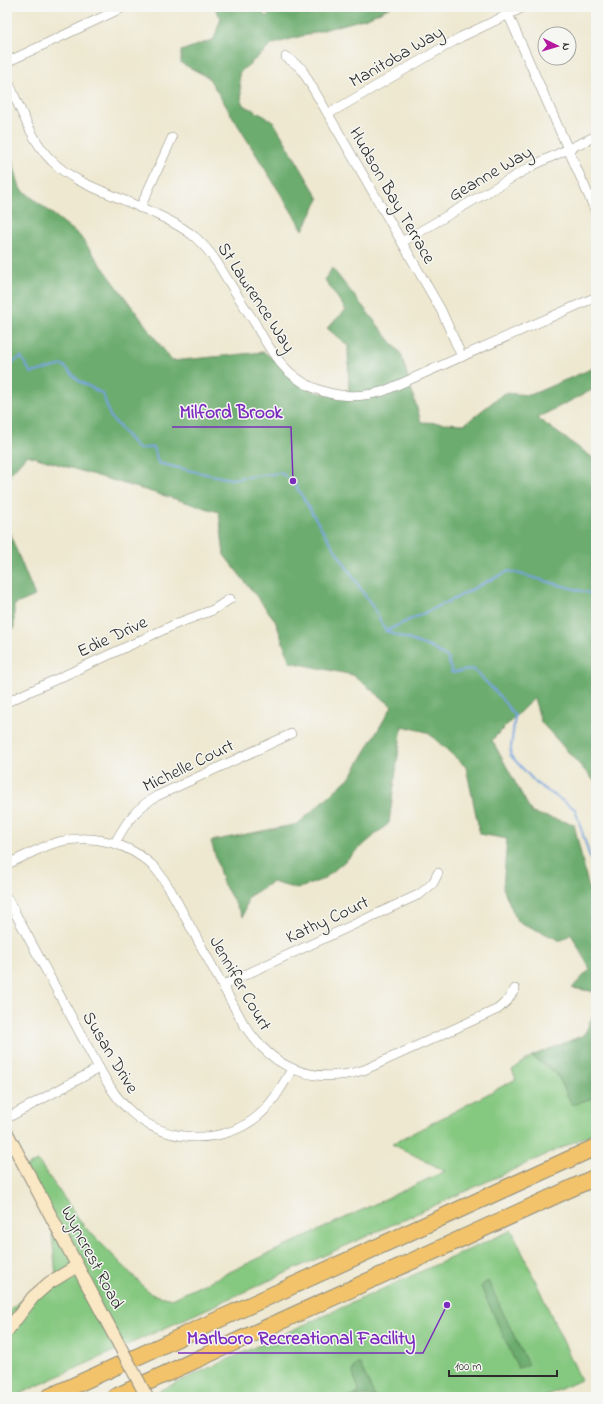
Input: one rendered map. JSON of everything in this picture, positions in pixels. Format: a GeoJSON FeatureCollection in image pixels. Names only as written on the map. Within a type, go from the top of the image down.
{"type":"FeatureCollection","features":[{"type":"Feature","properties":{"kind":"highway"},"geometry":{"type":"LineString","coordinates":[[50,1397],[596,1147]]}},
{"type":"Feature","properties":{"kind":"highway"},"geometry":{"type":"LineString","coordinates":[[115,1397],[596,1178]]}},
{"type":"Feature","properties":{"kind":"street"},"geometry":{"type":"LineString","coordinates":[[7,62],[124,7]]}},
{"type":"Feature","properties":{"kind":"street","name":"Manitoba Way"},"geometry":{"type":"LineString","coordinates":[[328,114],[461,37],[524,7]]}},
{"type":"Feature","properties":{"kind":"street"},"geometry":{"type":"LineString","coordinates":[[508,14],[596,212]]}},
{"type":"Feature","properties":{"kind":"street","name":"Hudson Bay Terrace"},"geometry":{"type":"LineString","coordinates":[[286,57],[301,68],[328,114],[441,310],[462,357]]}},
{"type":"Feature","properties":{"kind":"street","name":"St Lawrence Way"},"geometry":{"type":"LineString","coordinates":[[7,79],[35,138],[51,160],[76,179],[182,228],[196,238],[218,264],[276,358],[295,377],[316,389],[327,393],[349,396],[374,394],[462,357],[596,297]]}},
{"type":"Feature","properties":{"kind":"street","name":"Geanne Way"},"geometry":{"type":"LineString","coordinates":[[402,242],[534,165],[596,136]]}},
{"type":"Feature","properties":{"kind":"street"},"geometry":{"type":"LineString","coordinates":[[140,208],[172,138]]}},
{"type":"Feature","properties":{"kind":"street","name":"Edie Drive"},"geometry":{"type":"LineString","coordinates":[[7,702],[178,623],[213,610],[230,599]]}},
{"type":"Feature","properties":{"kind":"street","name":"Michelle Court"},"geometry":{"type":"LineString","coordinates":[[115,843],[124,826],[133,815],[157,796],[291,734]]}},
{"type":"Feature","properties":{"kind":"street","name":"Jennifer Court"},"geometry":{"type":"LineString","coordinates":[[7,864],[47,846],[70,840],[93,839],[115,843],[145,859],[162,876],[243,1023],[253,1038],[267,1053],[292,1069],[317,1075],[329,1076],[346,1075],[364,1070],[498,1009],[507,1001],[515,989]]}},
{"type":"Feature","properties":{"kind":"street","name":"Kathy Court"},"geometry":{"type":"LineString","coordinates":[[223,986],[420,894],[433,883],[438,873]]}},
{"type":"Feature","properties":{"kind":"street","name":"Susan Drive"},"geometry":{"type":"LineString","coordinates":[[7,898],[115,1095],[128,1110],[153,1128],[167,1133],[198,1137],[213,1136],[227,1132],[253,1119],[273,1100],[292,1069]]}},
{"type":"Feature","properties":{"kind":"street"},"geometry":{"type":"LineString","coordinates":[[7,1118],[99,1068]]}},
{"type":"Feature","properties":{"kind":"street","name":"Wyncrest Road"},"geometry":{"type":"LineString","coordinates":[[7,1133],[147,1397]]}},
{"type":"Feature","properties":{"kind":"street"},"geometry":{"type":"LineString","coordinates":[[7,1331],[38,1292],[49,1283],[77,1266]]}},
{"type":"Feature","properties":{"kind":"green space"},"geometry":{"type":"Polygon","coordinates":[[[214,7],[259,7],[266,17],[274,7],[391,7],[367,18],[273,44],[239,73],[242,104],[273,121],[319,199],[303,230],[208,77],[181,63],[181,51],[214,39],[221,18],[214,7]]]}},
{"type":"Feature","properties":{"kind":"green space"},"geometry":{"type":"Polygon","coordinates":[[[9,148],[20,188],[79,235],[172,361],[264,352],[315,392],[349,398],[348,346],[327,328],[346,310],[325,280],[332,268],[401,354],[421,422],[465,424],[504,393],[530,395],[596,367],[596,388],[537,418],[596,460],[596,783],[541,722],[534,698],[492,740],[532,813],[574,824],[596,920],[596,992],[572,988],[590,969],[571,934],[561,941],[517,921],[503,888],[507,839],[480,834],[466,767],[427,732],[402,726],[389,823],[324,879],[297,889],[272,882],[248,897],[243,917],[223,883],[211,841],[298,824],[351,776],[392,706],[353,675],[290,662],[275,620],[224,555],[219,512],[27,455],[10,474],[7,495],[7,149],[9,148]]]}},
{"type":"Feature","properties":{"kind":"green space"},"geometry":{"type":"Polygon","coordinates":[[[7,527],[35,596],[14,605],[14,629],[7,631],[7,527]]]}},
{"type":"Feature","properties":{"kind":"green space"},"geometry":{"type":"Polygon","coordinates":[[[596,1009],[596,1097],[572,1105],[557,1074],[532,1056],[584,1035],[596,1009]]]}},
{"type":"Feature","properties":{"kind":"green space"},"geometry":{"type":"Polygon","coordinates":[[[532,1056],[557,1074],[572,1104],[596,1097],[596,1132],[13,1397],[7,1397],[7,1311],[56,1276],[50,1214],[25,1167],[38,1161],[84,1226],[151,1294],[172,1299],[445,1171],[392,1144],[516,1079],[512,1070],[532,1056]]]}},
{"type":"Feature","properties":{"kind":"green space"},"geometry":{"type":"Polygon","coordinates":[[[512,1230],[581,1380],[543,1397],[156,1397],[154,1393],[512,1230]]]}},
{"type":"Feature","properties":{"kind":"green space"},"geometry":{"type":"Polygon","coordinates":[[[488,1281],[528,1365],[518,1368],[481,1287],[488,1281]]]}},
{"type":"Feature","properties":{"kind":"green space"},"geometry":{"type":"Polygon","coordinates":[[[357,1364],[360,1364],[375,1397],[346,1397],[359,1393],[359,1389],[353,1374],[354,1367],[357,1364]]]}},
{"type":"Feature","properties":{"kind":"waterway"},"geometry":{"type":"LineString","coordinates":[[7,371],[12,363],[21,357],[31,373],[63,365],[79,381],[103,394],[110,416],[138,449],[154,447],[158,463],[230,479],[281,473],[293,481],[323,531],[374,609],[386,631],[509,571],[596,595]]}},
{"type":"Feature","properties":{"kind":"waterway"},"geometry":{"type":"LineString","coordinates":[[386,631],[432,648],[448,658],[452,673],[473,669],[497,693],[515,716],[510,755],[537,784],[575,809],[596,877]]}},
{"type":"Feature","properties":{"kind":"place","name":"Milford Brook"},"geometry":{"type":"Point","coordinates":[293,481]}},
{"type":"Feature","properties":{"kind":"place","name":"Marlboro Recreational Facility"},"geometry":{"type":"Point","coordinates":[447,1305]}}]}
